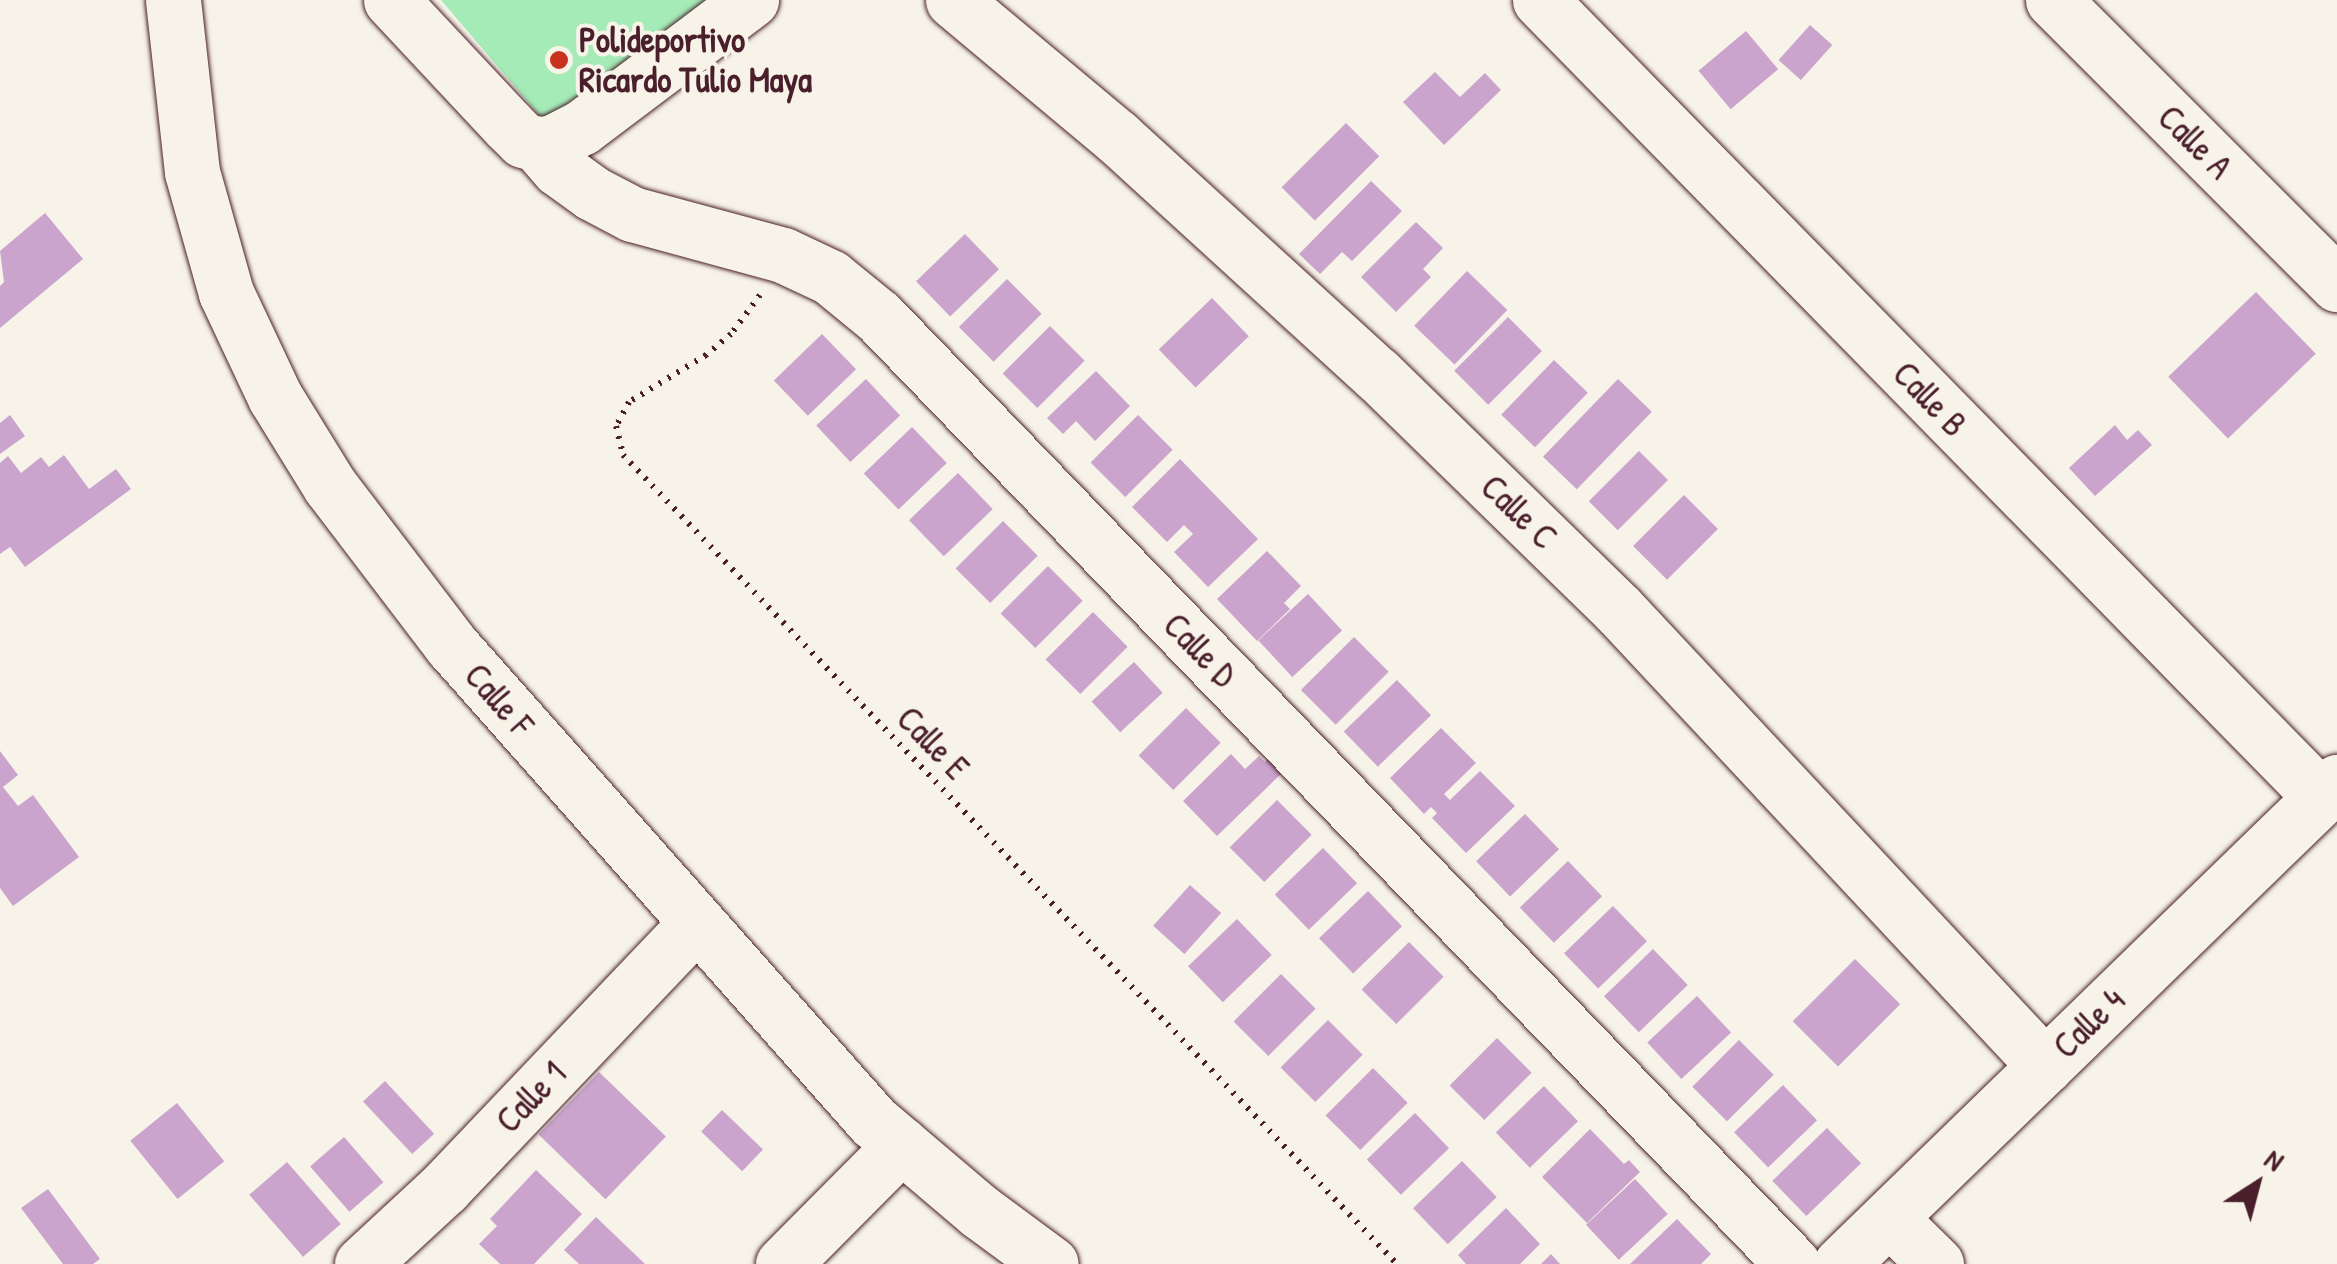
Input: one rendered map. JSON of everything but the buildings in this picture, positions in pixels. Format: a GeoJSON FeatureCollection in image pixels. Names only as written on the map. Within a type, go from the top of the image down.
{"type":"FeatureCollection","features":[{"type":"Feature","properties":{"kind":"street","name":"Calle F"},"geometry":{"type":"LineString","coordinates":[[173,0],[192,172],[226,293],[275,396],[330,486],[452,646],[873,1121],[979,1211],[1051,1264]]}},
{"type":"Feature","properties":{"kind":"street","name":"Calle D"},"geometry":{"type":"LineString","coordinates":[[391,0],[559,169],[632,214],[783,256],[830,277],[879,318],[1792,1264]]}},
{"type":"Feature","properties":{"kind":"street"},"geometry":{"type":"LineString","coordinates":[[522,135],[551,143],[581,128],[751,0]]}},
{"type":"Feature","properties":{"kind":"street","name":"Calle C"},"geometry":{"type":"LineString","coordinates":[[954,0],[1117,137],[1391,387],[1617,608],[2045,1066]]}},
{"type":"Feature","properties":{"kind":"street","name":"Calle B"},"geometry":{"type":"LineString","coordinates":[[1540,0],[2329,790]]}},
{"type":"Feature","properties":{"kind":"street","name":"Calle A"},"geometry":{"type":"LineString","coordinates":[[2053,0],[2337,284]]}},
{"type":"Feature","properties":{"kind":"street","name":"Calle 4"},"geometry":{"type":"LineString","coordinates":[[1841,1264],[2329,790]]}},
{"type":"Feature","properties":{"kind":"street","name":"Calle 1"},"geometry":{"type":"LineString","coordinates":[[362,1264],[457,1175],[695,924]]}},
{"type":"Feature","properties":{"kind":"street"},"geometry":{"type":"LineString","coordinates":[[783,1264],[901,1145]]}},
{"type":"Feature","properties":{"kind":"street"},"geometry":{"type":"LineString","coordinates":[[1889,1218],[1936,1264]]}},
{"type":"Feature","properties":{"kind":"path","name":"Calle E"},"geometry":{"type":"LineString","coordinates":[[783,256],[731,334],[621,412],[616,426],[623,454],[1397,1264]]}},
{"type":"Feature","properties":{"kind":"green space","name":"Polideportivo Ricardo Tulio Maya"},"geometry":{"type":"Polygon","coordinates":[[[441,0],[709,0],[544,121],[441,0]]]}},
{"type":"Feature","properties":{"kind":"place","name":"Polideportivo Ricardo Tulio Maya"},"geometry":{"type":"Point","coordinates":[559,60]}}]}
